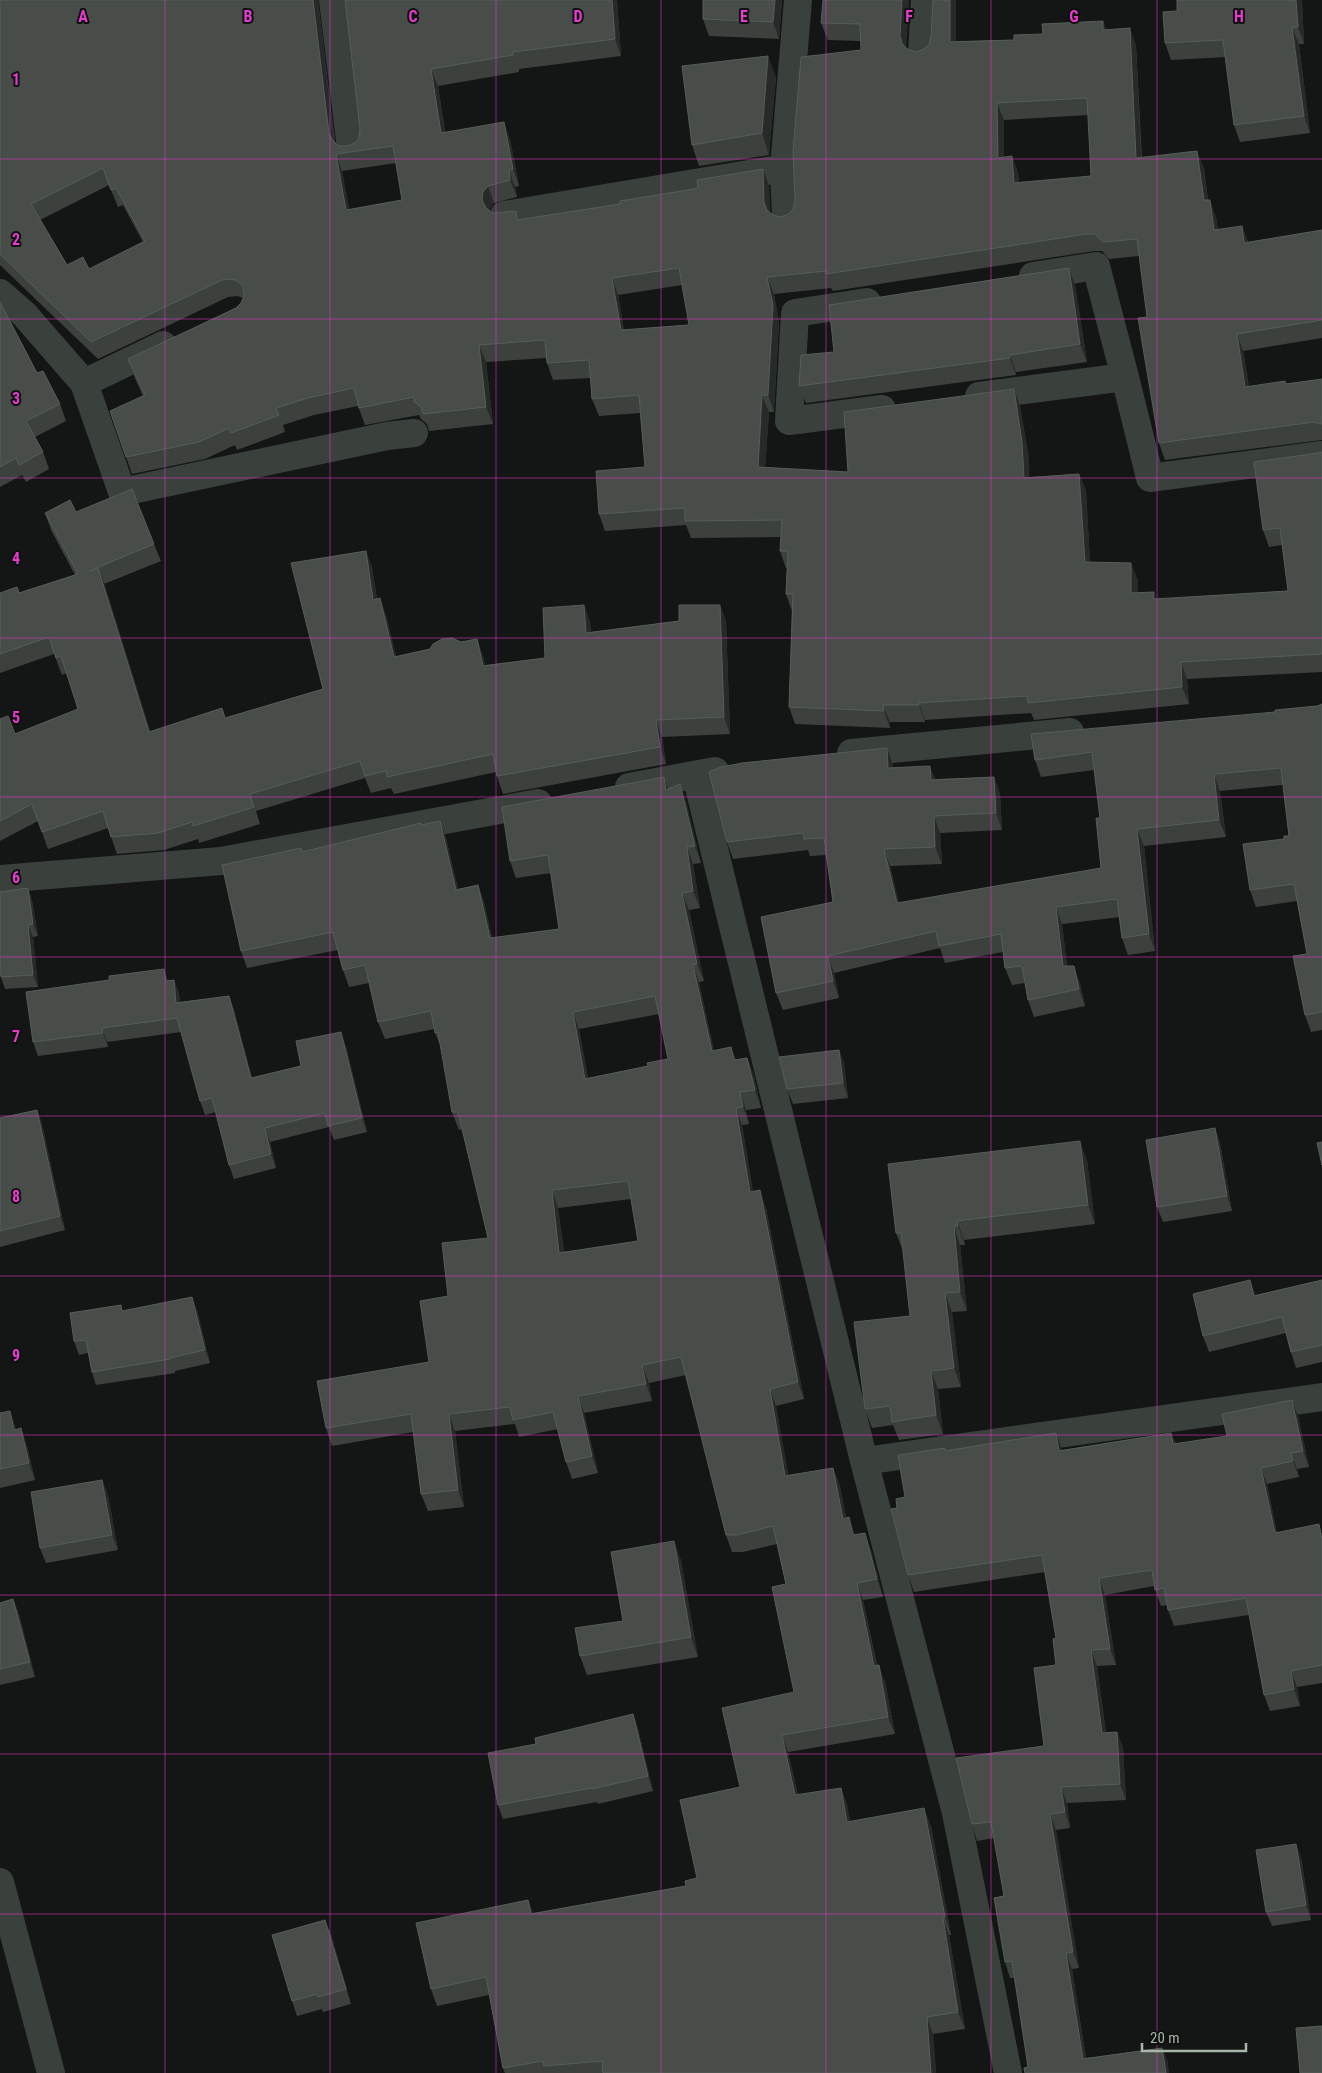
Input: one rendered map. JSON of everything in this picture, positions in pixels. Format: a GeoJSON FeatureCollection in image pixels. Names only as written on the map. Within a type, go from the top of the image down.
{"type":"FeatureCollection","features":[{"type":"Feature","properties":{"kind":"street"},"geometry":{"type":"LineString","coordinates":[[333,0],[351,148]]}},
{"type":"Feature","properties":{"kind":"street"},"geometry":{"type":"LineString","coordinates":[[786,218],[784,168],[798,0]]}},
{"type":"Feature","properties":{"kind":"street"},"geometry":{"type":"LineString","coordinates":[[922,53],[925,0]]}},
{"type":"Feature","properties":{"kind":"street"},"geometry":{"type":"LineString","coordinates":[[504,216],[784,168]]}},
{"type":"Feature","properties":{"kind":"street"},"geometry":{"type":"LineString","coordinates":[[1009,280],[1096,266],[1150,478],[1322,455]]}},
{"type":"Feature","properties":{"kind":"street"},"geometry":{"type":"LineString","coordinates":[[0,293],[24,314],[84,383],[122,492],[387,436],[414,433]]}},
{"type":"Feature","properties":{"kind":"street"},"geometry":{"type":"LineString","coordinates":[[892,298],[795,313],[789,421],[908,405]]}},
{"type":"Feature","properties":{"kind":"street"},"geometry":{"type":"LineString","coordinates":[[84,383],[182,337]]}},
{"type":"Feature","properties":{"kind":"street"},"geometry":{"type":"LineString","coordinates":[[957,399],[1125,377]]}},
{"type":"Feature","properties":{"kind":"street"},"geometry":{"type":"LineString","coordinates":[[831,755],[1096,729]]}},
{"type":"Feature","properties":{"kind":"street"},"geometry":{"type":"LineString","coordinates":[[609,790],[743,766]]}},
{"type":"Feature","properties":{"kind":"street"},"geometry":{"type":"LineString","coordinates":[[696,775],[864,1461],[956,1813],[1008,2073]]}},
{"type":"Feature","properties":{"kind":"street"},"geometry":{"type":"LineString","coordinates":[[0,879],[221,861],[560,799]]}},
{"type":"Feature","properties":{"kind":"street"},"geometry":{"type":"LineString","coordinates":[[864,1461],[1322,1397]]}},
{"type":"Feature","properties":{"kind":"street"},"geometry":{"type":"LineString","coordinates":[[0,1882],[51,2073]]}},
{"type":"Feature","properties":{"kind":"building"},"geometry":{"type":"Polygon","coordinates":[[[0,0],[313,0],[329,133],[333,141],[339,146],[347,146],[355,143],[359,138],[360,129],[345,0],[612,0],[615,39],[513,52],[513,55],[431,69],[441,133],[504,122],[513,169],[509,170],[510,180],[488,186],[483,192],[482,200],[486,208],[493,213],[516,211],[517,220],[620,204],[620,201],[694,189],[698,188],[697,180],[763,169],[764,202],[767,210],[773,215],[781,217],[789,214],[793,209],[795,200],[793,151],[801,57],[861,50],[860,24],[821,23],[823,0],[902,0],[900,36],[902,43],[907,49],[915,52],[929,45],[933,0],[950,0],[950,42],[1014,40],[1014,35],[1043,34],[1042,24],[1103,21],[1103,30],[1130,28],[1136,158],[1197,151],[1204,200],[1210,200],[1214,230],[1242,226],[1244,243],[1322,230],[1322,320],[1237,334],[1245,387],[1285,381],[1286,384],[1322,379],[1322,424],[1314,422],[1159,443],[1138,318],[1147,317],[1137,239],[1103,242],[1095,234],[1087,234],[826,274],[826,271],[767,277],[773,305],[768,395],[762,395],[758,467],[848,472],[844,412],[1014,389],[1022,442],[1024,478],[1079,474],[1085,562],[1131,563],[1131,593],[1154,592],[1154,599],[1288,591],[1280,528],[1263,530],[1254,462],[1322,452],[1322,654],[1181,662],[1182,687],[1028,703],[1027,696],[919,703],[919,705],[883,705],[884,711],[789,707],[793,594],[786,594],[788,551],[780,551],[782,520],[685,521],[685,508],[599,514],[596,471],[645,467],[639,395],[592,399],[589,360],[547,363],[545,340],[479,345],[486,407],[423,414],[421,407],[414,402],[414,397],[359,408],[354,388],[308,398],[276,408],[279,415],[231,433],[229,428],[199,442],[126,457],[110,411],[145,395],[128,359],[236,308],[244,296],[243,287],[238,281],[231,279],[222,280],[91,342],[0,254],[0,0]],[[1087,98],[997,103],[998,158],[1012,156],[1014,183],[1091,176],[1087,98]],[[393,146],[336,154],[346,210],[402,200],[393,146]],[[103,168],[31,204],[67,265],[83,257],[89,269],[145,241],[116,188],[111,190],[103,168]],[[679,268],[612,278],[621,330],[689,325],[679,268]]]}},
{"type":"Feature","properties":{"kind":"building"},"geometry":{"type":"Polygon","coordinates":[[[703,0],[775,0],[773,22],[703,19],[703,0]]]}},
{"type":"Feature","properties":{"kind":"building"},"geometry":{"type":"Polygon","coordinates":[[[1177,0],[1296,0],[1298,27],[1292,27],[1304,116],[1234,125],[1223,40],[1165,43],[1163,12],[1177,11],[1177,0]]]}},
{"type":"Feature","properties":{"kind":"building"},"geometry":{"type":"Polygon","coordinates":[[[768,56],[762,133],[692,145],[682,66],[768,56]]]}},
{"type":"Feature","properties":{"kind":"building"},"geometry":{"type":"Polygon","coordinates":[[[1069,268],[1080,344],[1010,355],[1010,358],[799,386],[801,355],[834,352],[829,305],[1069,268]]]}},
{"type":"Feature","properties":{"kind":"building"},"geometry":{"type":"Polygon","coordinates":[[[0,302],[37,373],[43,371],[60,404],[26,421],[43,452],[19,465],[16,458],[0,467],[0,302]]]}},
{"type":"Feature","properties":{"kind":"building"},"geometry":{"type":"Polygon","coordinates":[[[132,489],[154,544],[89,571],[98,568],[149,732],[222,708],[225,718],[323,689],[291,563],[366,551],[373,600],[380,598],[394,657],[430,649],[433,644],[442,639],[452,638],[461,642],[477,639],[483,666],[545,658],[543,608],[584,605],[586,633],[679,621],[679,605],[720,605],[724,717],[656,720],[660,747],[497,776],[493,754],[387,777],[386,771],[365,776],[360,761],[250,794],[254,807],[193,826],[192,822],[158,833],[111,837],[103,811],[42,832],[32,804],[0,821],[0,719],[8,716],[15,734],[78,709],[61,656],[56,658],[49,637],[0,654],[0,593],[17,587],[19,593],[78,574],[45,513],[70,500],[76,512],[132,489]]]}},
{"type":"Feature","properties":{"kind":"building"},"geometry":{"type":"Polygon","coordinates":[[[1322,704],[1322,1012],[1305,1015],[1293,956],[1307,954],[1294,884],[1250,890],[1243,844],[1284,839],[1284,836],[1289,836],[1281,768],[1214,774],[1219,820],[1137,829],[1149,934],[1122,938],[1117,899],[1056,907],[1063,966],[1074,966],[1079,989],[1028,1000],[1022,966],[1005,968],[1001,934],[939,946],[936,931],[828,956],[833,981],[776,993],[761,917],[833,902],[824,838],[804,839],[803,833],[727,842],[709,772],[721,767],[742,763],[887,748],[888,768],[930,766],[931,780],[994,777],[996,813],[934,816],[935,847],[884,849],[897,903],[1101,868],[1096,818],[1100,818],[1092,752],[1035,760],[1031,734],[1275,712],[1275,710],[1322,704]]]}},
{"type":"Feature","properties":{"kind":"building"},"geometry":{"type":"Polygon","coordinates":[[[664,777],[666,790],[680,784],[695,846],[687,847],[693,891],[682,893],[697,964],[693,965],[712,1051],[731,1047],[734,1060],[747,1058],[755,1090],[740,1092],[743,1107],[736,1108],[750,1192],[760,1190],[798,1382],[770,1389],[785,1476],[833,1468],[843,1519],[849,1517],[853,1535],[865,1533],[877,1579],[857,1583],[874,1666],[879,1665],[888,1717],[782,1735],[795,1795],[841,1788],[847,1822],[924,1808],[945,1917],[943,1918],[958,2012],[927,2017],[931,2073],[603,2073],[602,2061],[544,2066],[543,2061],[503,2068],[486,1977],[431,1989],[416,1923],[528,1900],[531,1914],[686,1886],[685,1881],[697,1878],[680,1800],[740,1787],[722,1708],[794,1692],[772,1587],[786,1584],[773,1526],[737,1535],[726,1535],[681,1357],[642,1365],[646,1384],[578,1396],[592,1456],[566,1462],[553,1412],[513,1420],[510,1407],[449,1414],[458,1490],[421,1494],[411,1414],[326,1428],[317,1381],[429,1362],[420,1301],[448,1296],[442,1243],[488,1238],[458,1112],[452,1112],[438,1032],[435,1033],[431,1011],[378,1022],[365,965],[343,970],[333,932],[241,951],[222,865],[301,848],[302,852],[421,823],[421,825],[440,821],[456,890],[478,885],[490,938],[559,929],[548,855],[510,861],[502,807],[664,777]],[[655,996],[573,1012],[585,1079],[648,1066],[647,1063],[668,1059],[655,996]],[[628,1181],[552,1190],[559,1253],[638,1241],[628,1181]]]}},
{"type":"Feature","properties":{"kind":"building"},"geometry":{"type":"Polygon","coordinates":[[[28,888],[33,924],[28,925],[33,975],[1,977],[0,892],[28,888]]]}},
{"type":"Feature","properties":{"kind":"building"},"geometry":{"type":"Polygon","coordinates":[[[164,969],[166,981],[174,980],[176,1003],[229,996],[251,1078],[301,1066],[296,1041],[341,1032],[362,1118],[328,1126],[325,1113],[265,1128],[271,1154],[229,1165],[212,1098],[200,1101],[177,1018],[102,1028],[103,1033],[33,1042],[26,992],[109,980],[109,976],[164,969]]]}},
{"type":"Feature","properties":{"kind":"building"},"geometry":{"type":"Polygon","coordinates":[[[839,1050],[843,1083],[787,1089],[779,1057],[839,1050]]]}},
{"type":"Feature","properties":{"kind":"building"},"geometry":{"type":"Polygon","coordinates":[[[37,1110],[60,1216],[0,1231],[0,1118],[37,1110]]]}},
{"type":"Feature","properties":{"kind":"building"},"geometry":{"type":"Polygon","coordinates":[[[1215,1128],[1227,1196],[1157,1207],[1146,1140],[1215,1128]]]}},
{"type":"Feature","properties":{"kind":"building"},"geometry":{"type":"Polygon","coordinates":[[[1080,1141],[1088,1205],[957,1221],[958,1226],[954,1226],[960,1292],[945,1293],[954,1368],[931,1371],[936,1415],[892,1422],[890,1406],[865,1409],[854,1322],[910,1316],[901,1233],[896,1233],[888,1164],[1080,1141]]]}},
{"type":"Feature","properties":{"kind":"building"},"geometry":{"type":"Polygon","coordinates":[[[1322,1142],[1322,1165],[1317,1143],[1322,1142]]]}},
{"type":"Feature","properties":{"kind":"building"},"geometry":{"type":"Polygon","coordinates":[[[1250,1280],[1254,1296],[1322,1280],[1322,1345],[1291,1352],[1282,1317],[1203,1336],[1193,1294],[1250,1280]]]}},
{"type":"Feature","properties":{"kind":"building"},"geometry":{"type":"Polygon","coordinates":[[[192,1297],[205,1350],[170,1359],[92,1372],[86,1340],[74,1341],[70,1313],[121,1305],[122,1311],[192,1297]]]}},
{"type":"Feature","properties":{"kind":"building"},"geometry":{"type":"Polygon","coordinates":[[[1292,1400],[1303,1451],[1291,1453],[1293,1461],[1261,1468],[1275,1533],[1319,1524],[1322,1539],[1322,1665],[1291,1671],[1294,1689],[1264,1695],[1246,1598],[1168,1610],[1164,1588],[1155,1590],[1152,1570],[1099,1578],[1110,1649],[1091,1650],[1102,1733],[1117,1732],[1120,1784],[1061,1787],[1065,1812],[1050,1814],[1073,1952],[1066,1953],[1083,2059],[1162,2048],[1166,2073],[1025,2073],[1024,2068],[1028,2067],[1012,1961],[1005,1962],[994,1898],[1004,1896],[991,1822],[972,1824],[956,1758],[1044,1746],[1034,1668],[1056,1665],[1053,1639],[1056,1638],[1042,1555],[908,1575],[891,1509],[897,1508],[896,1499],[905,1497],[898,1455],[945,1448],[945,1451],[1056,1433],[1059,1451],[1171,1433],[1173,1444],[1227,1436],[1222,1414],[1292,1400]]]}},
{"type":"Feature","properties":{"kind":"building"},"geometry":{"type":"Polygon","coordinates":[[[10,1411],[14,1430],[21,1428],[29,1463],[0,1469],[0,1413],[10,1411]]]}},
{"type":"Feature","properties":{"kind":"building"},"geometry":{"type":"Polygon","coordinates":[[[102,1480],[112,1535],[40,1548],[31,1492],[102,1480]]]}},
{"type":"Feature","properties":{"kind":"building"},"geometry":{"type":"Polygon","coordinates":[[[674,1541],[691,1637],[580,1656],[575,1628],[623,1621],[611,1552],[674,1541]]]}},
{"type":"Feature","properties":{"kind":"building"},"geometry":{"type":"Polygon","coordinates":[[[13,1599],[30,1662],[0,1669],[0,1603],[13,1599]]]}},
{"type":"Feature","properties":{"kind":"building"},"geometry":{"type":"Polygon","coordinates":[[[633,1714],[648,1776],[592,1789],[498,1805],[488,1753],[536,1744],[535,1738],[633,1714]]]}},
{"type":"Feature","properties":{"kind":"building"},"geometry":{"type":"Polygon","coordinates":[[[1296,1844],[1306,1905],[1266,1912],[1256,1850],[1296,1844]]]}},
{"type":"Feature","properties":{"kind":"building"},"geometry":{"type":"Polygon","coordinates":[[[325,1920],[346,1989],[318,1997],[317,1994],[292,2001],[272,1935],[325,1920]]]}},
{"type":"Feature","properties":{"kind":"building"},"geometry":{"type":"Polygon","coordinates":[[[1322,2026],[1322,2073],[1300,2073],[1296,2028],[1322,2026]]]}}]}
